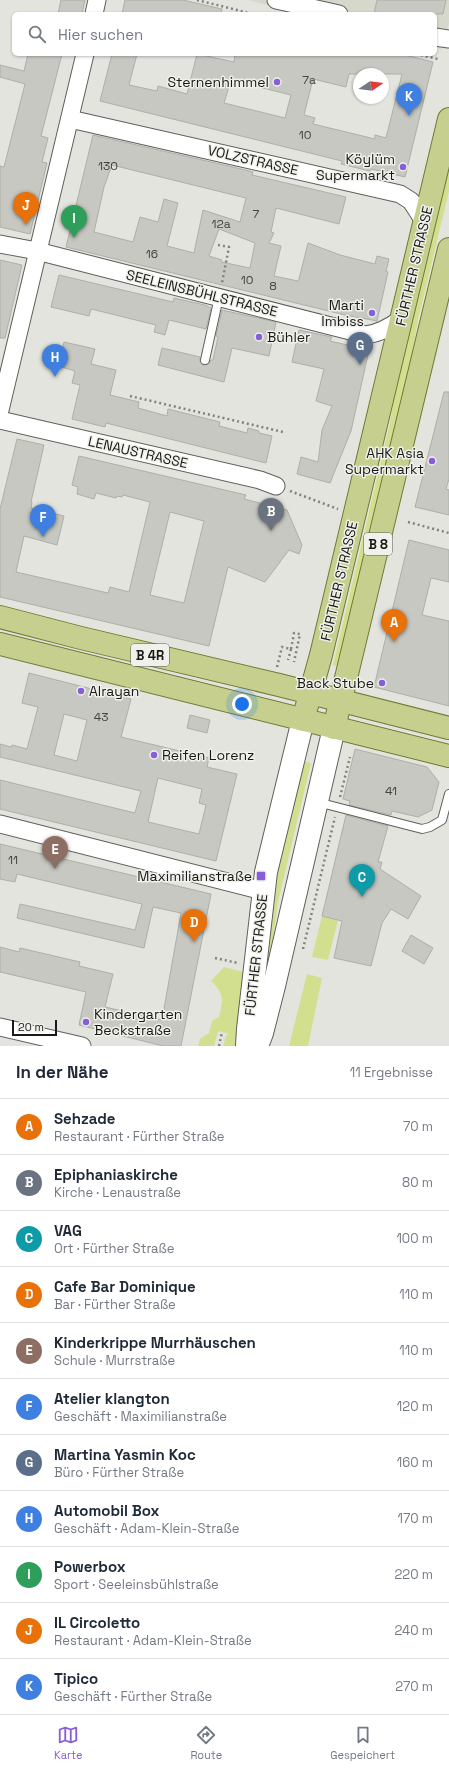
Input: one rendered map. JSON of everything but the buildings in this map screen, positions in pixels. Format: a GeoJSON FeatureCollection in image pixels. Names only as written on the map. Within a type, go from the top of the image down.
{"type":"FeatureCollection","features":[{"type":"Feature","properties":{"kind":"main road","name":"FÜRTHER STRASSE"},"geometry":{"type":"LineString","coordinates":[[247,1046],[246,971],[272,842],[311,694],[449,119]]}},
{"type":"Feature","properties":{"kind":"main road","name":"FÜRTHER STRASSE"},"geometry":{"type":"LineString","coordinates":[[257,1046],[262,1033],[274,986],[316,802],[449,249]]}},
{"type":"Feature","properties":{"kind":"main road","name":"B 4R"},"geometry":{"type":"LineString","coordinates":[[0,617],[311,694],[341,700],[449,728]]}},
{"type":"Feature","properties":{"kind":"main road","name":"B 4R"},"geometry":{"type":"LineString","coordinates":[[0,644],[449,756]]}},
{"type":"Feature","properties":{"kind":"street"},"geometry":{"type":"LineString","coordinates":[[94,12],[97,0]]}},
{"type":"Feature","properties":{"kind":"street"},"geometry":{"type":"LineString","coordinates":[[276,0],[330,12]]}},
{"type":"Feature","properties":{"kind":"street"},"geometry":{"type":"LineString","coordinates":[[437,37],[449,39]]}},
{"type":"Feature","properties":{"kind":"street"},"geometry":{"type":"LineString","coordinates":[[0,410],[37,251],[70,119],[84,56]]}},
{"type":"Feature","properties":{"kind":"street","name":"VOLZSTRASSE"},"geometry":{"type":"LineString","coordinates":[[70,119],[400,194],[411,201],[424,221]]}},
{"type":"Feature","properties":{"kind":"street","name":"SEELEINSBÜHLSTRASSE"},"geometry":{"type":"LineString","coordinates":[[0,244],[37,251],[366,335],[375,334],[386,329],[401,319]]}},
{"type":"Feature","properties":{"kind":"street","name":"LENAUSTRASSE"},"geometry":{"type":"LineString","coordinates":[[0,420],[260,480],[276,486]]}},
{"type":"Feature","properties":{"kind":"street"},"geometry":{"type":"LineString","coordinates":[[0,824],[263,891]]}},
{"type":"Feature","properties":{"kind":"street"},"geometry":{"type":"LineString","coordinates":[[0,1027],[82,1046]]}},
{"type":"Feature","properties":{"kind":"lane"},"geometry":{"type":"LineString","coordinates":[[205,360],[219,297]]}},
{"type":"Feature","properties":{"kind":"lane"},"geometry":{"type":"LineString","coordinates":[[316,802],[422,829],[430,827],[442,820],[449,794]]}},
{"type":"Feature","properties":{"kind":"lane"},"geometry":{"type":"LineString","coordinates":[[246,971],[258,985],[262,987],[274,986]]}},
{"type":"Feature","properties":{"kind":"path"},"geometry":{"type":"LineString","coordinates":[[197,0],[245,12]]}},
{"type":"Feature","properties":{"kind":"path"},"geometry":{"type":"LineString","coordinates":[[423,56],[438,60]]}},
{"type":"Feature","properties":{"kind":"path"},"geometry":{"type":"LineString","coordinates":[[218,245],[229,247],[219,297]]}},
{"type":"Feature","properties":{"kind":"path"},"geometry":{"type":"LineString","coordinates":[[130,396],[283,432]]}},
{"type":"Feature","properties":{"kind":"path"},"geometry":{"type":"LineString","coordinates":[[276,486],[354,516]]}},
{"type":"Feature","properties":{"kind":"path"},"geometry":{"type":"LineString","coordinates":[[408,522],[449,533]]}},
{"type":"Feature","properties":{"kind":"path"},"geometry":{"type":"LineString","coordinates":[[288,660],[294,633],[300,634],[294,662]]}},
{"type":"Feature","properties":{"kind":"path"},"geometry":{"type":"LineString","coordinates":[[280,658],[282,647],[291,649]]}},
{"type":"Feature","properties":{"kind":"path"},"geometry":{"type":"LineString","coordinates":[[303,951],[350,757]]}},
{"type":"Feature","properties":{"kind":"path"},"geometry":{"type":"LineString","coordinates":[[215,958],[246,971]]}},
{"type":"Feature","properties":{"kind":"path"},"geometry":{"type":"LineString","coordinates":[[219,1046],[222,1032]]}},
{"type":"Feature","properties":{"kind":"shaded area"},"geometry":{"type":"Polygon","coordinates":[[[248,0],[449,0],[449,23],[442,49],[437,48],[437,12],[296,12],[248,0]]]}},
{"type":"Feature","properties":{"kind":"green space"},"geometry":{"type":"Polygon","coordinates":[[[449,148],[449,191],[418,320],[400,421],[341,667],[333,665],[390,423],[401,356],[449,148]]]}},
{"type":"Feature","properties":{"kind":"green space"},"geometry":{"type":"Polygon","coordinates":[[[299,760],[311,763],[278,902],[268,975],[264,978],[268,904],[299,760]]]}},
{"type":"Feature","properties":{"kind":"green space"},"geometry":{"type":"Polygon","coordinates":[[[322,916],[338,920],[328,960],[312,957],[322,916]]]}},
{"type":"Feature","properties":{"kind":"green space"},"geometry":{"type":"Polygon","coordinates":[[[224,967],[244,972],[235,1046],[223,1046],[226,1036],[229,1034],[218,1031],[214,1046],[198,1046],[200,1039],[209,1033],[212,1021],[219,1017],[222,998],[219,990],[211,981],[224,967]]]}},
{"type":"Feature","properties":{"kind":"green space"},"geometry":{"type":"Polygon","coordinates":[[[307,974],[322,978],[308,1046],[289,1046],[307,974]]]}},
{"type":"Feature","properties":{"kind":"place","name":"Sternenhimmel"},"geometry":{"type":"Point","coordinates":[277,82]}},
{"type":"Feature","properties":{"kind":"place","name":"Tipico"},"geometry":{"type":"Point","coordinates":[409,116]}},
{"type":"Feature","properties":{"kind":"place","name":"Köylüm Supermarkt"},"geometry":{"type":"Point","coordinates":[403,167]}},
{"type":"Feature","properties":{"kind":"place","name":"IL Circoletto"},"geometry":{"type":"Point","coordinates":[26,225]}},
{"type":"Feature","properties":{"kind":"place","name":"Powerbox"},"geometry":{"type":"Point","coordinates":[74,238]}},
{"type":"Feature","properties":{"kind":"place","name":"Marti Imbiss"},"geometry":{"type":"Point","coordinates":[372,313]}},
{"type":"Feature","properties":{"kind":"place","name":"Bühler"},"geometry":{"type":"Point","coordinates":[259,337]}},
{"type":"Feature","properties":{"kind":"place","name":"Martina Yasmin Koc"},"geometry":{"type":"Point","coordinates":[360,365]}},
{"type":"Feature","properties":{"kind":"place","name":"Automobil Box"},"geometry":{"type":"Point","coordinates":[55,377]}},
{"type":"Feature","properties":{"kind":"place","name":"AHK Asia Supermarkt"},"geometry":{"type":"Point","coordinates":[432,461]}},
{"type":"Feature","properties":{"kind":"place","name":"Epiphaniaskirche"},"geometry":{"type":"Point","coordinates":[271,531]}},
{"type":"Feature","properties":{"kind":"place","name":"Atelier klangton"},"geometry":{"type":"Point","coordinates":[43,537]}},
{"type":"Feature","properties":{"kind":"place","name":"Sehzade"},"geometry":{"type":"Point","coordinates":[394,642]}},
{"type":"Feature","properties":{"kind":"place","name":"Back Stube"},"geometry":{"type":"Point","coordinates":[382,683]}},
{"type":"Feature","properties":{"kind":"place","name":"Alrayan"},"geometry":{"type":"Point","coordinates":[81,691]}},
{"type":"Feature","properties":{"kind":"place","name":"Reifen Lorenz"},"geometry":{"type":"Point","coordinates":[154,755]}},
{"type":"Feature","properties":{"kind":"place","name":"Kinderkrippe Murrhäuschen"},"geometry":{"type":"Point","coordinates":[55,869]}},
{"type":"Feature","properties":{"kind":"place","name":"Maximilianstraße"},"geometry":{"type":"Point","coordinates":[261,876]}},
{"type":"Feature","properties":{"kind":"place","name":"VAG"},"geometry":{"type":"Point","coordinates":[362,897]}},
{"type":"Feature","properties":{"kind":"place","name":"Cafe Bar Dominique"},"geometry":{"type":"Point","coordinates":[194,942]}},
{"type":"Feature","properties":{"kind":"place","name":"Kindergarten Beckstraße"},"geometry":{"type":"Point","coordinates":[86,1022]}}]}
